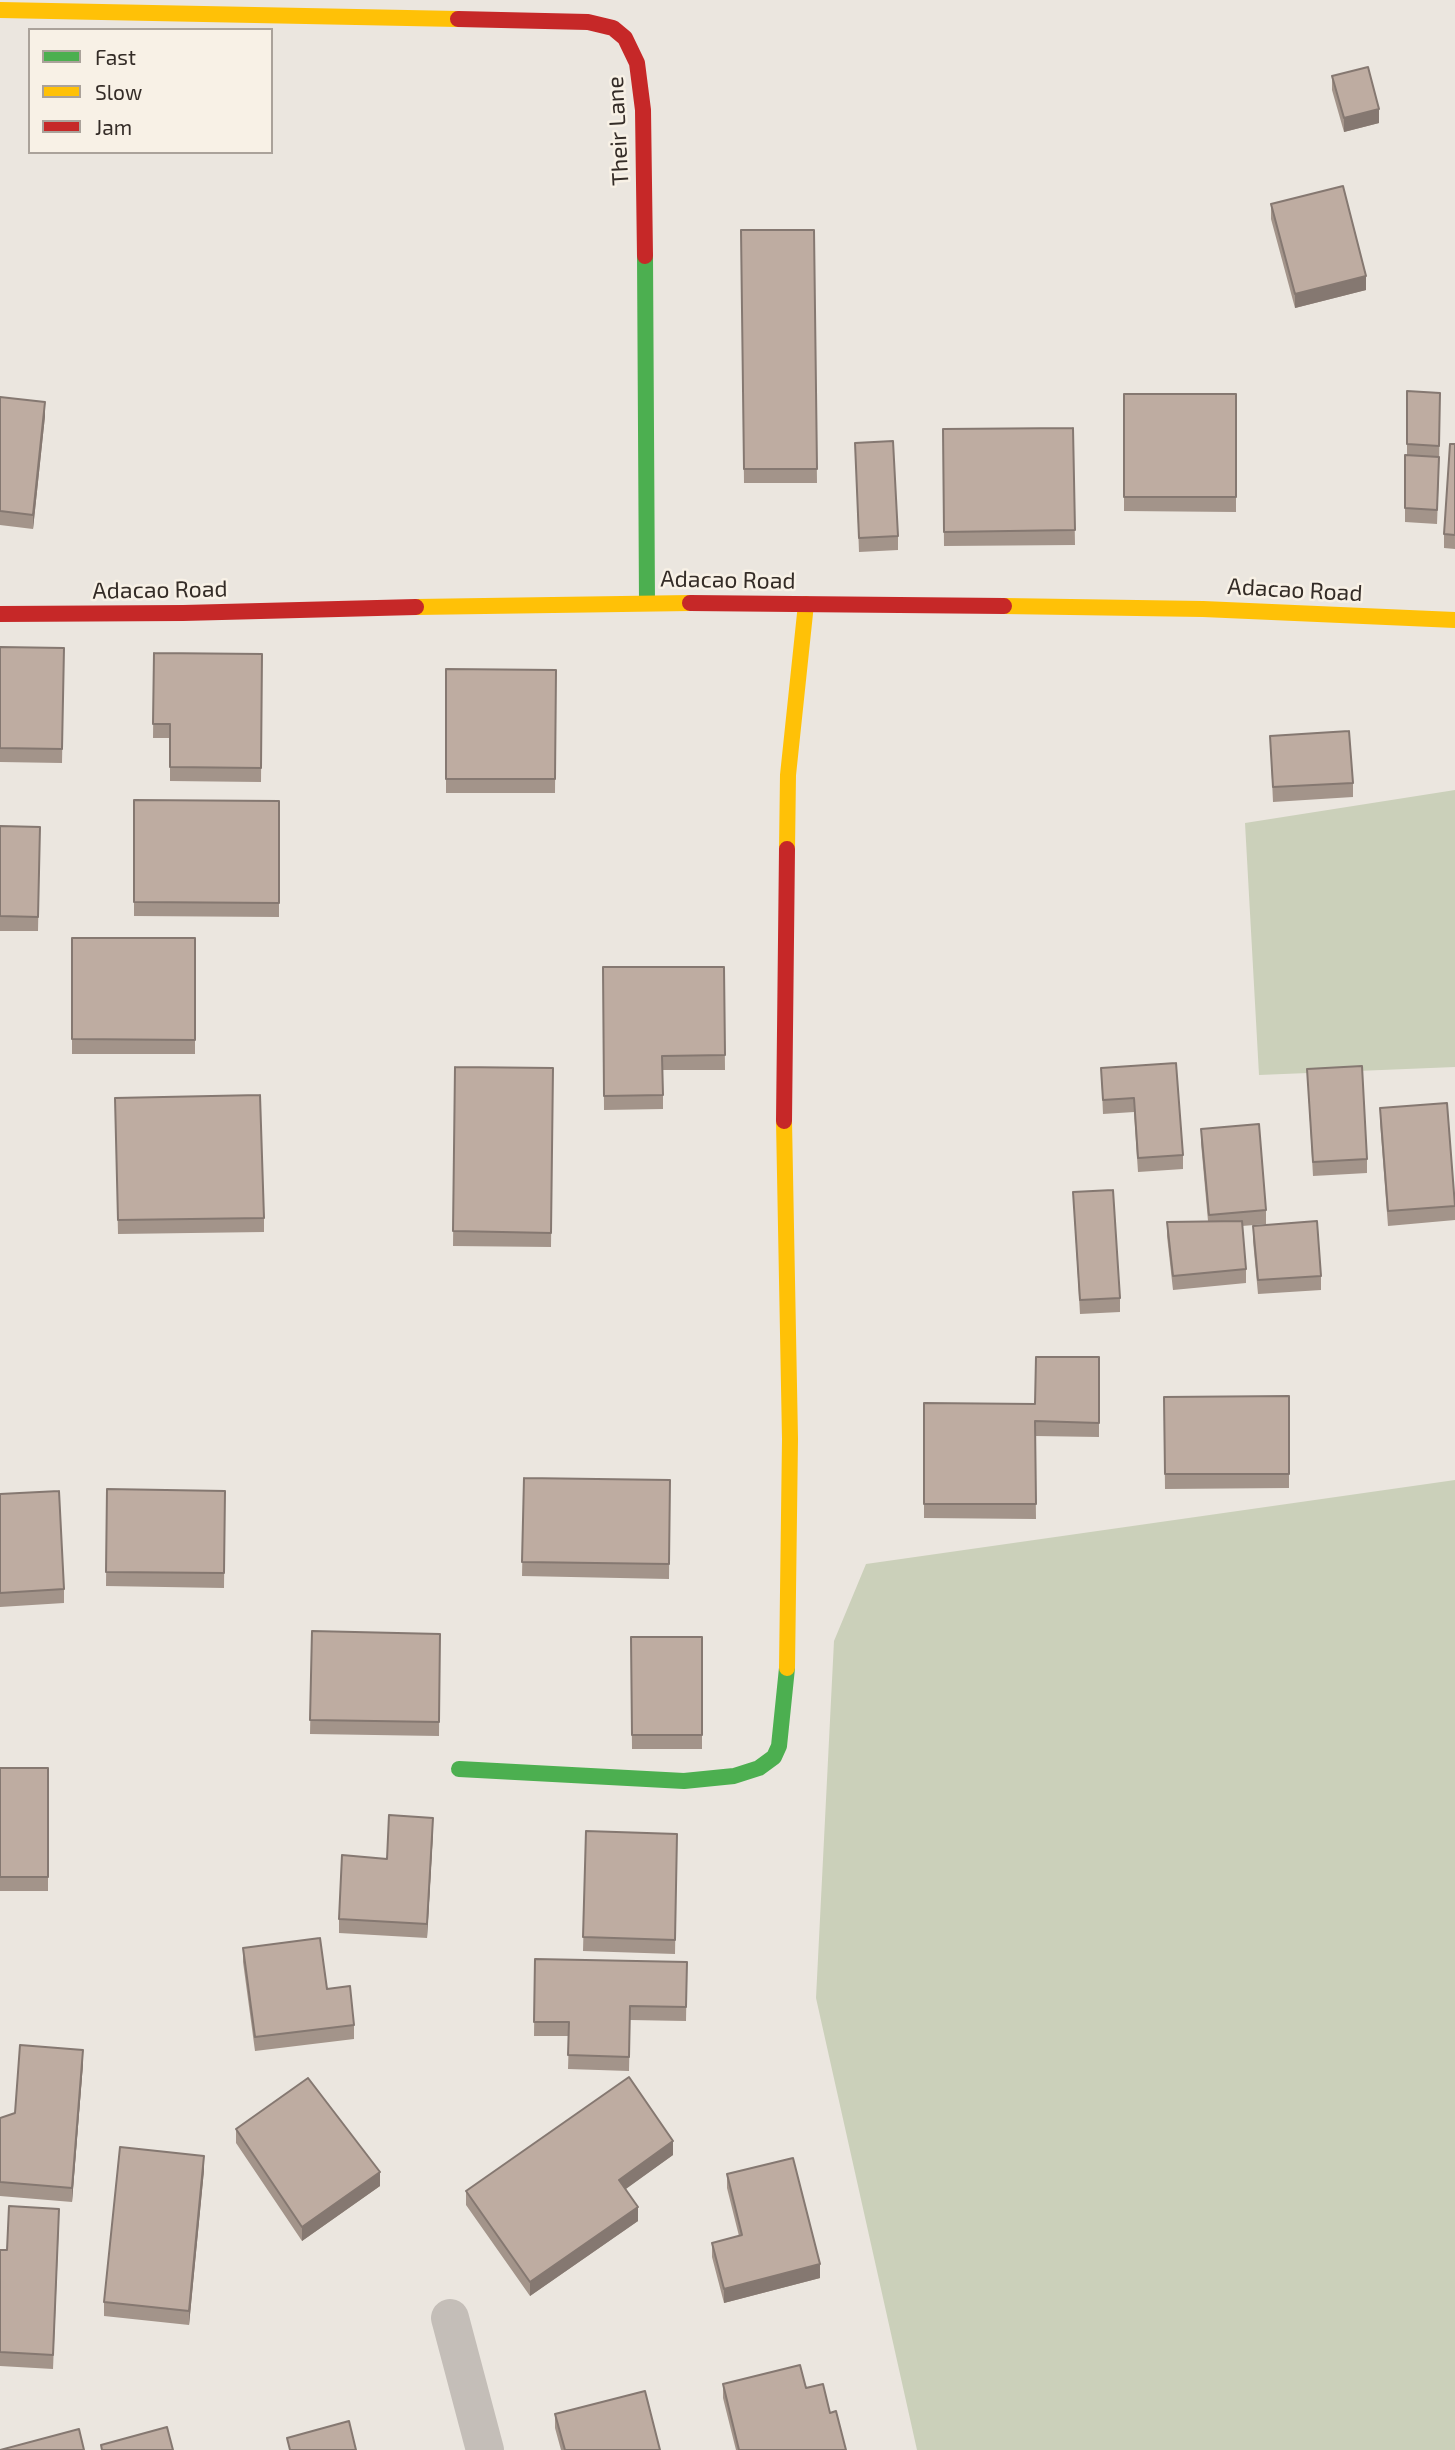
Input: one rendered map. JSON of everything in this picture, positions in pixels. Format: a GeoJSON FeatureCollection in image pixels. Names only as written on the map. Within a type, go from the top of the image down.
{"type":"FeatureCollection","features":[{"type":"Feature","properties":{"kind":"street","name":"Their Lane"},"geometry":{"type":"LineString","coordinates":[[0,10],[588,22],[613,28],[625,38],[634,51],[637,63],[645,148],[647,602]]}},
{"type":"Feature","properties":{"kind":"street","name":"Adacao Road"},"geometry":{"type":"LineString","coordinates":[[0,614],[647,602],[1203,609],[1455,620]]}},
{"type":"Feature","properties":{"kind":"street"},"geometry":{"type":"LineString","coordinates":[[459,1769],[684,1781],[734,1776],[759,1768],[774,1757],[779,1746],[787,1667],[790,1439],[784,1129],[788,775],[806,604]]}},
{"type":"Feature","properties":{"kind":"street"},"geometry":{"type":"LineString","coordinates":[[450,2318],[485,2450]]}},
{"type":"Feature","properties":{"kind":"green space"},"geometry":{"type":"Polygon","coordinates":[[[1455,790],[1455,1067],[1259,1075],[1245,823],[1455,790]]]}},
{"type":"Feature","properties":{"kind":"green space"},"geometry":{"type":"Polygon","coordinates":[[[1455,1480],[1455,2450],[917,2450],[816,1998],[834,1641],[866,1564],[1455,1480]]]}},
{"type":"Feature","properties":{"kind":"building"},"geometry":{"type":"Polygon","coordinates":[[[1368,67],[1379,109],[1344,118],[1332,76],[1368,67]]]}},
{"type":"Feature","properties":{"kind":"building"},"geometry":{"type":"Polygon","coordinates":[[[1343,186],[1366,276],[1295,294],[1271,204],[1343,186]]]}},
{"type":"Feature","properties":{"kind":"building"},"geometry":{"type":"Polygon","coordinates":[[[741,230],[814,230],[817,469],[744,469],[741,230]]]}},
{"type":"Feature","properties":{"kind":"building"},"geometry":{"type":"Polygon","coordinates":[[[1407,391],[1440,393],[1439,446],[1407,444],[1407,391]]]}},
{"type":"Feature","properties":{"kind":"building"},"geometry":{"type":"Polygon","coordinates":[[[1124,394],[1236,394],[1236,497],[1124,497],[1124,394]]]}},
{"type":"Feature","properties":{"kind":"building"},"geometry":{"type":"Polygon","coordinates":[[[0,397],[45,402],[33,515],[0,511],[0,397]]]}},
{"type":"Feature","properties":{"kind":"building"},"geometry":{"type":"Polygon","coordinates":[[[1073,428],[1075,530],[944,532],[943,429],[1073,428]]]}},
{"type":"Feature","properties":{"kind":"building"},"geometry":{"type":"Polygon","coordinates":[[[893,441],[898,536],[859,538],[855,443],[893,441]]]}},
{"type":"Feature","properties":{"kind":"building"},"geometry":{"type":"Polygon","coordinates":[[[1450,444],[1455,444],[1455,535],[1444,534],[1450,444]]]}},
{"type":"Feature","properties":{"kind":"building"},"geometry":{"type":"Polygon","coordinates":[[[1405,455],[1439,457],[1437,510],[1405,508],[1405,455]]]}},
{"type":"Feature","properties":{"kind":"building"},"geometry":{"type":"Polygon","coordinates":[[[0,647],[64,648],[62,749],[0,748],[0,647]]]}},
{"type":"Feature","properties":{"kind":"building"},"geometry":{"type":"Polygon","coordinates":[[[154,653],[262,654],[261,768],[170,767],[170,724],[153,724],[154,653]]]}},
{"type":"Feature","properties":{"kind":"building"},"geometry":{"type":"Polygon","coordinates":[[[446,669],[556,670],[555,779],[446,779],[446,669]]]}},
{"type":"Feature","properties":{"kind":"building"},"geometry":{"type":"Polygon","coordinates":[[[1349,731],[1353,783],[1273,787],[1270,736],[1349,731]]]}},
{"type":"Feature","properties":{"kind":"building"},"geometry":{"type":"Polygon","coordinates":[[[134,800],[279,801],[279,903],[134,902],[134,800]]]}},
{"type":"Feature","properties":{"kind":"building"},"geometry":{"type":"Polygon","coordinates":[[[0,826],[40,827],[38,917],[0,916],[0,826]]]}},
{"type":"Feature","properties":{"kind":"building"},"geometry":{"type":"Polygon","coordinates":[[[72,938],[195,938],[195,1040],[72,1039],[72,938]]]}},
{"type":"Feature","properties":{"kind":"building"},"geometry":{"type":"Polygon","coordinates":[[[603,967],[724,967],[725,1055],[662,1056],[663,1095],[604,1096],[603,967]]]}},
{"type":"Feature","properties":{"kind":"building"},"geometry":{"type":"Polygon","coordinates":[[[1176,1063],[1183,1155],[1138,1158],[1134,1098],[1103,1100],[1101,1068],[1176,1063]]]}},
{"type":"Feature","properties":{"kind":"building"},"geometry":{"type":"Polygon","coordinates":[[[1362,1066],[1367,1159],[1313,1162],[1307,1069],[1362,1066]]]}},
{"type":"Feature","properties":{"kind":"building"},"geometry":{"type":"Polygon","coordinates":[[[455,1067],[553,1068],[551,1233],[453,1231],[455,1067]]]}},
{"type":"Feature","properties":{"kind":"building"},"geometry":{"type":"Polygon","coordinates":[[[260,1095],[264,1218],[118,1220],[115,1098],[260,1095]]]}},
{"type":"Feature","properties":{"kind":"building"},"geometry":{"type":"Polygon","coordinates":[[[1447,1103],[1455,1206],[1388,1211],[1380,1108],[1447,1103]]]}},
{"type":"Feature","properties":{"kind":"building"},"geometry":{"type":"Polygon","coordinates":[[[1259,1124],[1266,1210],[1209,1215],[1201,1129],[1259,1124]]]}},
{"type":"Feature","properties":{"kind":"building"},"geometry":{"type":"Polygon","coordinates":[[[1113,1190],[1120,1298],[1080,1300],[1073,1192],[1113,1190]]]}},
{"type":"Feature","properties":{"kind":"building"},"geometry":{"type":"Polygon","coordinates":[[[1242,1221],[1246,1269],[1173,1276],[1167,1222],[1242,1221]]]}},
{"type":"Feature","properties":{"kind":"building"},"geometry":{"type":"Polygon","coordinates":[[[1317,1221],[1321,1276],[1258,1280],[1253,1226],[1317,1221]]]}},
{"type":"Feature","properties":{"kind":"building"},"geometry":{"type":"Polygon","coordinates":[[[1036,1357],[1099,1357],[1099,1423],[1035,1421],[1036,1504],[924,1504],[924,1403],[1035,1404],[1036,1357]]]}},
{"type":"Feature","properties":{"kind":"building"},"geometry":{"type":"Polygon","coordinates":[[[1289,1396],[1289,1474],[1165,1474],[1164,1397],[1289,1396]]]}},
{"type":"Feature","properties":{"kind":"building"},"geometry":{"type":"Polygon","coordinates":[[[524,1478],[670,1480],[669,1564],[522,1562],[524,1478]]]}},
{"type":"Feature","properties":{"kind":"building"},"geometry":{"type":"Polygon","coordinates":[[[107,1489],[225,1491],[224,1573],[106,1572],[107,1489]]]}},
{"type":"Feature","properties":{"kind":"building"},"geometry":{"type":"Polygon","coordinates":[[[59,1491],[64,1589],[0,1593],[0,1494],[59,1491]]]}},
{"type":"Feature","properties":{"kind":"building"},"geometry":{"type":"Polygon","coordinates":[[[312,1631],[440,1634],[439,1722],[310,1720],[312,1631]]]}},
{"type":"Feature","properties":{"kind":"building"},"geometry":{"type":"Polygon","coordinates":[[[631,1637],[702,1637],[702,1735],[632,1735],[631,1637]]]}},
{"type":"Feature","properties":{"kind":"building"},"geometry":{"type":"Polygon","coordinates":[[[0,1768],[48,1768],[48,1877],[0,1877],[0,1768]]]}},
{"type":"Feature","properties":{"kind":"building"},"geometry":{"type":"Polygon","coordinates":[[[389,1815],[433,1818],[427,1924],[339,1919],[342,1855],[387,1859],[389,1815]]]}},
{"type":"Feature","properties":{"kind":"building"},"geometry":{"type":"Polygon","coordinates":[[[586,1831],[677,1834],[675,1940],[583,1937],[586,1831]]]}},
{"type":"Feature","properties":{"kind":"building"},"geometry":{"type":"Polygon","coordinates":[[[320,1938],[327,1989],[350,1986],[354,2025],[255,2037],[243,1948],[320,1938]]]}},
{"type":"Feature","properties":{"kind":"building"},"geometry":{"type":"Polygon","coordinates":[[[535,1959],[687,1962],[686,2007],[630,2006],[629,2057],[568,2055],[569,2022],[534,2022],[535,1959]]]}},
{"type":"Feature","properties":{"kind":"building"},"geometry":{"type":"Polygon","coordinates":[[[20,2045],[83,2050],[72,2188],[0,2182],[0,2118],[15,2113],[20,2045]]]}},
{"type":"Feature","properties":{"kind":"building"},"geometry":{"type":"Polygon","coordinates":[[[629,2077],[673,2141],[619,2180],[638,2207],[530,2282],[466,2191],[629,2077]]]}},
{"type":"Feature","properties":{"kind":"building"},"geometry":{"type":"Polygon","coordinates":[[[308,2078],[380,2172],[302,2227],[236,2129],[308,2078]]]}},
{"type":"Feature","properties":{"kind":"building"},"geometry":{"type":"Polygon","coordinates":[[[120,2147],[204,2156],[189,2311],[104,2302],[120,2147]]]}},
{"type":"Feature","properties":{"kind":"building"},"geometry":{"type":"Polygon","coordinates":[[[793,2158],[820,2264],[724,2289],[712,2243],[742,2235],[727,2174],[793,2158]]]}},
{"type":"Feature","properties":{"kind":"building"},"geometry":{"type":"Polygon","coordinates":[[[9,2206],[59,2209],[53,2355],[0,2352],[0,2250],[7,2250],[9,2206]]]}},
{"type":"Feature","properties":{"kind":"building"},"geometry":{"type":"Polygon","coordinates":[[[800,2365],[806,2388],[823,2384],[830,2413],[836,2411],[846,2450],[739,2450],[723,2384],[800,2365]]]}},
{"type":"Feature","properties":{"kind":"building"},"geometry":{"type":"Polygon","coordinates":[[[645,2391],[660,2450],[565,2450],[555,2414],[645,2391]]]}},
{"type":"Feature","properties":{"kind":"building"},"geometry":{"type":"Polygon","coordinates":[[[349,2421],[356,2450],[290,2450],[287,2438],[349,2421]]]}},
{"type":"Feature","properties":{"kind":"building"},"geometry":{"type":"Polygon","coordinates":[[[167,2427],[173,2450],[102,2450],[101,2445],[167,2427]]]}},
{"type":"Feature","properties":{"kind":"building"},"geometry":{"type":"Polygon","coordinates":[[[79,2429],[84,2450],[0,2450],[79,2429]]]}},
{"type":"Feature","properties":{"kind":"traffic: fast"},"geometry":{"type":"LineString","coordinates":[[645,256],[647,602]]}},
{"type":"Feature","properties":{"kind":"traffic: fast"},"geometry":{"type":"LineString","coordinates":[[459,1769],[684,1781],[734,1776],[759,1768],[774,1757],[779,1746],[787,1668]]}},
{"type":"Feature","properties":{"kind":"traffic: slow"},"geometry":{"type":"LineString","coordinates":[[0,10],[458,19]]}},
{"type":"Feature","properties":{"kind":"traffic: slow"},"geometry":{"type":"LineString","coordinates":[[416,607],[690,603]]}},
{"type":"Feature","properties":{"kind":"traffic: slow"},"geometry":{"type":"LineString","coordinates":[[787,849],[788,775],[806,604]]}},
{"type":"Feature","properties":{"kind":"traffic: slow"},"geometry":{"type":"LineString","coordinates":[[1004,606],[1203,609],[1455,620]]}},
{"type":"Feature","properties":{"kind":"traffic: slow"},"geometry":{"type":"LineString","coordinates":[[784,1121],[790,1439],[787,1668]]}},
{"type":"Feature","properties":{"kind":"traffic: jam"},"geometry":{"type":"LineString","coordinates":[[458,19],[588,22],[613,28],[625,38],[637,63],[643,110],[645,256]]}},
{"type":"Feature","properties":{"kind":"traffic: jam"},"geometry":{"type":"LineString","coordinates":[[690,603],[1004,606]]}},
{"type":"Feature","properties":{"kind":"traffic: jam"},"geometry":{"type":"LineString","coordinates":[[0,614],[416,607]]}},
{"type":"Feature","properties":{"kind":"traffic: jam"},"geometry":{"type":"LineString","coordinates":[[784,1121],[787,849]]}}]}
